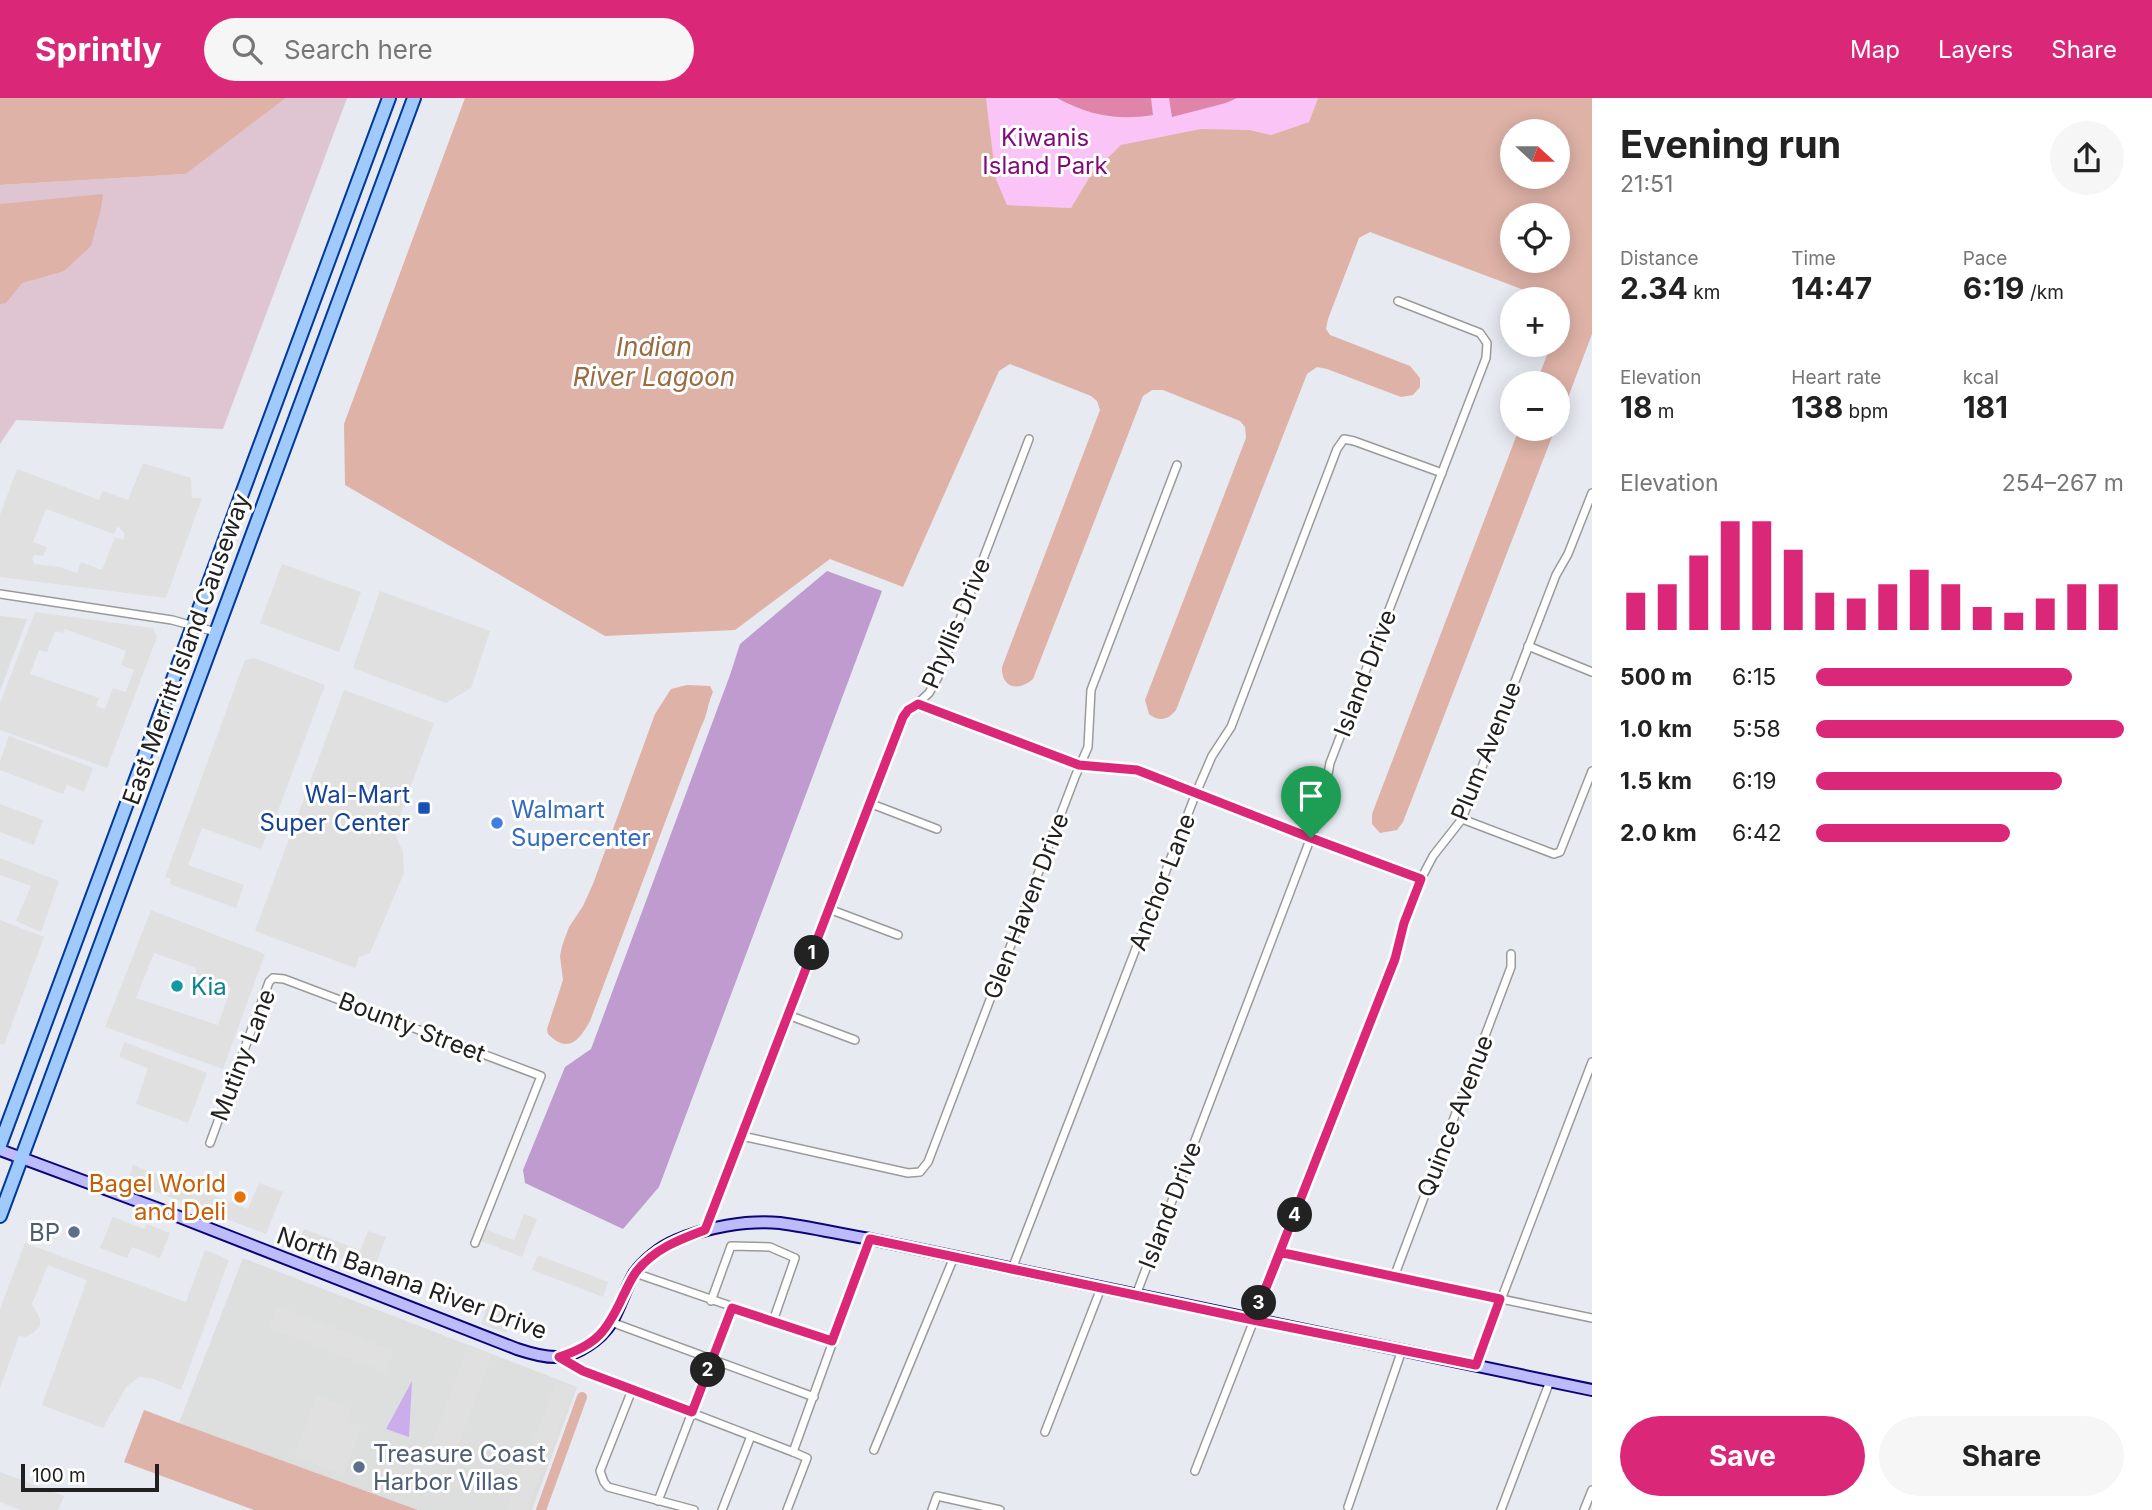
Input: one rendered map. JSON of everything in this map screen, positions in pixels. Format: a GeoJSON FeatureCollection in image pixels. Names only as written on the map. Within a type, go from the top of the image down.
{"type":"FeatureCollection","features":[{"type":"Feature","properties":{"kind":"main road","name":"East Merritt Island Causeway"},"geometry":{"type":"LineString","coordinates":[[0,1145],[388,98]]}},
{"type":"Feature","properties":{"kind":"main road","name":"East Merritt Island Causeway"},"geometry":{"type":"LineString","coordinates":[[0,1216],[414,98]]}},
{"type":"Feature","properties":{"kind":"street","name":"Island Drive"},"geometry":{"type":"LineString","coordinates":[[1136,1295],[1311,838],[1322,807],[1331,763],[1486,358],[1487,343],[1480,333],[1398,301]]}},
{"type":"Feature","properties":{"kind":"street","name":"Phyllis Drive"},"geometry":{"type":"LineString","coordinates":[[705,1230],[903,717],[929,693],[938,677],[1029,439]]}},
{"type":"Feature","properties":{"kind":"street","name":"Anchor Lane"},"geometry":{"type":"LineString","coordinates":[[1012,1269],[1195,793],[1212,756],[1231,727],[1337,449],[1344,439],[1442,473]]}},
{"type":"Feature","properties":{"kind":"street","name":"Glen Haven Drive"},"geometry":{"type":"LineString","coordinates":[[742,1136],[908,1172],[920,1172],[924,1168],[1088,747],[1091,690],[1177,465]]}},
{"type":"Feature","properties":{"kind":"street","name":"Plum Avenue"},"geometry":{"type":"LineString","coordinates":[[1195,1471],[1395,959],[1404,923],[1421,879],[1433,856],[1462,820],[1556,575],[1568,554],[1592,493]]}},
{"type":"Feature","properties":{"kind":"street"},"geometry":{"type":"LineString","coordinates":[[0,594],[192,625],[216,632]]}},
{"type":"Feature","properties":{"kind":"street"},"geometry":{"type":"LineString","coordinates":[[1528,646],[1592,671]]}},
{"type":"Feature","properties":{"kind":"street"},"geometry":{"type":"LineString","coordinates":[[918,704],[1079,765],[1137,770],[1421,879]]}},
{"type":"Feature","properties":{"kind":"street"},"geometry":{"type":"LineString","coordinates":[[1462,820],[1554,854],[1560,852],[1592,771]]}},
{"type":"Feature","properties":{"kind":"street"},"geometry":{"type":"LineString","coordinates":[[869,803],[937,829]]}},
{"type":"Feature","properties":{"kind":"street"},"geometry":{"type":"LineString","coordinates":[[828,909],[898,935]]}},
{"type":"Feature","properties":{"kind":"street","name":"Quince Avenue"},"geometry":{"type":"LineString","coordinates":[[1394,1277],[1511,968],[1511,954]]}},
{"type":"Feature","properties":{"kind":"street","name":"Mutiny Lane"},"geometry":{"type":"LineString","coordinates":[[211,1143],[269,982],[273,978],[284,979]]}},
{"type":"Feature","properties":{"kind":"street","name":"Bounty Street"},"geometry":{"type":"LineString","coordinates":[[284,979],[541,1076],[475,1243]]}},
{"type":"Feature","properties":{"kind":"street"},"geometry":{"type":"LineString","coordinates":[[788,1015],[855,1040]]}},
{"type":"Feature","properties":{"kind":"street"},"geometry":{"type":"LineString","coordinates":[[1476,1365],[1592,1062]]}},
{"type":"Feature","properties":{"kind":"street","name":"North Banana River Drive"},"geometry":{"type":"LineString","coordinates":[[0,1150],[172,1213],[517,1349],[537,1354],[559,1357],[592,1343],[611,1322],[635,1273],[655,1253],[674,1241],[705,1230],[741,1224],[778,1223],[870,1239],[1592,1390]]}},
{"type":"Feature","properties":{"kind":"street"},"geometry":{"type":"LineString","coordinates":[[793,1452],[870,1239]]}},
{"type":"Feature","properties":{"kind":"street"},"geometry":{"type":"LineString","coordinates":[[711,1301],[731,1246],[770,1247],[795,1258],[773,1321]]}},
{"type":"Feature","properties":{"kind":"street"},"geometry":{"type":"LineString","coordinates":[[1280,1253],[1592,1318]]}},
{"type":"Feature","properties":{"kind":"street"},"geometry":{"type":"LineString","coordinates":[[874,1450],[954,1257]]}},
{"type":"Feature","properties":{"kind":"street"},"geometry":{"type":"LineString","coordinates":[[635,1273],[832,1341]]}},
{"type":"Feature","properties":{"kind":"street"},"geometry":{"type":"LineString","coordinates":[[1045,1432],[1101,1288]]}},
{"type":"Feature","properties":{"kind":"street"},"geometry":{"type":"LineString","coordinates":[[658,1501],[732,1308]]}},
{"type":"Feature","properties":{"kind":"street"},"geometry":{"type":"LineString","coordinates":[[611,1322],[814,1397]]}},
{"type":"Feature","properties":{"kind":"street"},"geometry":{"type":"LineString","coordinates":[[1348,1507],[1402,1350]]}},
{"type":"Feature","properties":{"kind":"street"},"geometry":{"type":"LineString","coordinates":[[559,1357],[583,1371],[807,1458],[788,1510]]}},
{"type":"Feature","properties":{"kind":"street"},"geometry":{"type":"LineString","coordinates":[[1501,1510],[1550,1381]]}},
{"type":"Feature","properties":{"kind":"street"},"geometry":{"type":"LineString","coordinates":[[632,1390],[600,1471],[604,1482],[608,1486],[694,1510]]}},
{"type":"Feature","properties":{"kind":"street"},"geometry":{"type":"LineString","coordinates":[[722,1510],[751,1436]]}},
{"type":"Feature","properties":{"kind":"street"},"geometry":{"type":"LineString","coordinates":[[1584,1510],[1592,1490]]}},
{"type":"Feature","properties":{"kind":"street"},"geometry":{"type":"LineString","coordinates":[[932,1510],[937,1496],[1000,1510]]}},
{"type":"Feature","properties":{"kind":"shaded area"},"geometry":{"type":"Polygon","coordinates":[[[286,98],[347,98],[223,429],[16,420],[0,444],[0,185],[186,174],[286,98]]]}},
{"type":"Feature","properties":{"kind":"shaded area"},"geometry":{"type":"Polygon","coordinates":[[[1057,98],[1151,98],[1153,115],[1115,117],[1080,109],[1057,98]]]}},
{"type":"Feature","properties":{"kind":"shaded area"},"geometry":{"type":"Polygon","coordinates":[[[1169,98],[1237,98],[1172,117],[1169,98]]]}},
{"type":"Feature","properties":{"kind":"shaded area"},"geometry":{"type":"Polygon","coordinates":[[[143,463],[191,478],[192,498],[202,498],[166,598],[0,577],[0,515],[17,469],[99,500],[103,491],[128,500],[143,463]],[[46,509],[33,542],[47,547],[43,556],[34,555],[32,559],[35,564],[77,573],[81,562],[102,570],[115,537],[124,540],[124,533],[118,526],[114,534],[46,509]]]}},
{"type":"Feature","properties":{"kind":"shaded area"},"geometry":{"type":"Polygon","coordinates":[[[282,564],[361,592],[339,652],[260,623],[282,564]]]}},
{"type":"Feature","properties":{"kind":"shaded area"},"geometry":{"type":"Polygon","coordinates":[[[827,571],[882,591],[659,1187],[623,1229],[525,1183],[523,1170],[565,1067],[591,1049],[740,644],[827,571]]]}},
{"type":"Feature","properties":{"kind":"shaded area"},"geometry":{"type":"Polygon","coordinates":[[[380,591],[490,631],[471,688],[446,703],[353,668],[380,591]]]}},
{"type":"Feature","properties":{"kind":"shaded area"},"geometry":{"type":"Polygon","coordinates":[[[35,612],[153,628],[157,637],[107,768],[0,730],[0,703],[35,612]],[[65,629],[63,633],[55,631],[47,652],[39,650],[30,674],[99,698],[96,706],[105,709],[113,688],[126,692],[134,670],[121,665],[126,651],[65,629]]]}},
{"type":"Feature","properties":{"kind":"shaded area"},"geometry":{"type":"Polygon","coordinates":[[[0,616],[27,619],[0,691],[0,616]]]}},
{"type":"Feature","properties":{"kind":"shaded area"},"geometry":{"type":"Polygon","coordinates":[[[254,658],[325,685],[272,827],[270,826],[261,849],[202,828],[188,865],[244,885],[236,908],[170,884],[171,879],[165,877],[245,660],[254,658]]]}},
{"type":"Feature","properties":{"kind":"shaded area"},"geometry":{"type":"Polygon","coordinates":[[[344,690],[434,723],[394,832],[403,852],[404,873],[370,953],[359,957],[355,968],[255,931],[344,690]]]}},
{"type":"Feature","properties":{"kind":"shaded area"},"geometry":{"type":"Polygon","coordinates":[[[9,736],[93,768],[84,792],[67,785],[63,794],[0,770],[0,761],[9,736]]]}},
{"type":"Feature","properties":{"kind":"shaded area"},"geometry":{"type":"Polygon","coordinates":[[[0,804],[43,820],[34,845],[0,832],[0,804]]]}},
{"type":"Feature","properties":{"kind":"shaded area"},"geometry":{"type":"Polygon","coordinates":[[[0,858],[59,881],[41,932],[16,921],[31,886],[0,875],[0,858]]]}},
{"type":"Feature","properties":{"kind":"shaded area"},"geometry":{"type":"Polygon","coordinates":[[[151,910],[265,954],[223,1069],[105,1027],[151,910]],[[154,953],[136,998],[218,1025],[231,988],[195,974],[196,968],[154,953]]]}},
{"type":"Feature","properties":{"kind":"shaded area"},"geometry":{"type":"Polygon","coordinates":[[[0,920],[44,937],[4,1045],[0,1044],[0,920]]]}},
{"type":"Feature","properties":{"kind":"shaded area"},"geometry":{"type":"Polygon","coordinates":[[[124,1042],[207,1073],[188,1123],[136,1104],[148,1068],[119,1057],[124,1042]]]}},
{"type":"Feature","properties":{"kind":"shaded area"},"geometry":{"type":"Polygon","coordinates":[[[133,1165],[248,1209],[259,1183],[283,1192],[266,1234],[128,1181],[133,1165]]]}},
{"type":"Feature","properties":{"kind":"shaded area"},"geometry":{"type":"Polygon","coordinates":[[[524,1214],[537,1219],[522,1257],[481,1241],[485,1229],[514,1240],[524,1214]]]}},
{"type":"Feature","properties":{"kind":"shaded area"},"geometry":{"type":"Polygon","coordinates":[[[113,1217],[144,1229],[147,1224],[170,1233],[160,1258],[132,1247],[127,1258],[100,1248],[113,1217]]]}},
{"type":"Feature","properties":{"kind":"shaded area"},"geometry":{"type":"Polygon","coordinates":[[[304,1229],[357,1249],[352,1263],[299,1243],[304,1229]]]}},
{"type":"Feature","properties":{"kind":"shaded area"},"geometry":{"type":"Polygon","coordinates":[[[368,1231],[386,1237],[373,1271],[355,1264],[368,1231]]]}},
{"type":"Feature","properties":{"kind":"shaded area"},"geometry":{"type":"Polygon","coordinates":[[[25,1243],[186,1302],[205,1250],[229,1260],[181,1390],[151,1378],[139,1377],[126,1387],[103,1428],[42,1405],[87,1280],[48,1265],[32,1304],[40,1319],[40,1326],[25,1337],[19,1336],[0,1388],[0,1309],[25,1243]]]}},
{"type":"Feature","properties":{"kind":"shaded area"},"geometry":{"type":"Polygon","coordinates":[[[538,1255],[608,1282],[603,1297],[532,1270],[538,1255]]]}},
{"type":"Feature","properties":{"kind":"shaded area"},"geometry":{"type":"Polygon","coordinates":[[[243,1258],[577,1387],[532,1510],[418,1510],[179,1423],[243,1258]]]}},
{"type":"Feature","properties":{"kind":"shaded area"},"geometry":{"type":"Polygon","coordinates":[[[488,1305],[513,1314],[506,1333],[481,1324],[488,1305]]]}},
{"type":"Feature","properties":{"kind":"shaded area"},"geometry":{"type":"Polygon","coordinates":[[[277,1306],[394,1351],[385,1372],[269,1328],[277,1306]]]}},
{"type":"Feature","properties":{"kind":"shaded area"},"geometry":{"type":"Polygon","coordinates":[[[468,1346],[492,1355],[456,1452],[432,1443],[468,1346]]]}},
{"type":"Feature","properties":{"kind":"shaded area"},"geometry":{"type":"Polygon","coordinates":[[[412,1381],[409,1437],[386,1429],[412,1381]]]}},
{"type":"Feature","properties":{"kind":"shaded area"},"geometry":{"type":"Polygon","coordinates":[[[557,1381],[575,1388],[527,1510],[506,1510],[557,1381]]]}},
{"type":"Feature","properties":{"kind":"shaded area"},"geometry":{"type":"Polygon","coordinates":[[[317,1396],[352,1409],[347,1421],[362,1426],[343,1475],[294,1456],[317,1396]]]}},
{"type":"Feature","properties":{"kind":"shaded area"},"geometry":{"type":"Polygon","coordinates":[[[0,1472],[64,1496],[58,1510],[21,1510],[0,1502],[0,1472]]]}},
{"type":"Feature","properties":{"kind":"green space","name":"Kiwanis Island Park"},"geometry":{"type":"Polygon","coordinates":[[[986,98],[1318,98],[1309,122],[1271,135],[1092,173],[1071,208],[1007,205],[996,179],[986,98]]]}},
{"type":"Feature","properties":{"kind":"water"},"geometry":{"type":"Polygon","coordinates":[[[0,98],[286,98],[186,174],[0,185],[0,98]]]}},
{"type":"Feature","properties":{"kind":"water","name":"Indian River Lagoon"},"geometry":{"type":"Polygon","coordinates":[[[465,98],[986,98],[996,179],[1007,205],[1071,208],[1092,173],[1121,145],[1201,129],[1249,130],[1271,135],[1309,122],[1318,98],[1592,98],[1592,334],[1570,392],[1570,371],[1541,371],[1546,357],[1570,357],[1570,287],[1516,287],[1370,232],[1359,238],[1326,329],[1330,335],[1410,366],[1420,378],[1420,387],[1413,395],[1401,397],[1327,369],[1317,367],[1307,374],[1176,710],[1163,719],[1149,714],[1145,700],[1246,438],[1245,427],[1240,421],[1163,390],[1152,390],[1143,396],[1033,679],[1022,686],[1012,686],[1004,680],[1002,667],[1100,410],[1097,401],[1091,396],[1010,364],[999,371],[903,587],[830,559],[735,630],[605,636],[345,485],[344,424],[465,98]]]}},
{"type":"Feature","properties":{"kind":"water"},"geometry":{"type":"Polygon","coordinates":[[[103,194],[91,246],[64,271],[22,283],[6,303],[0,304],[0,204],[103,194]]]}},
{"type":"Feature","properties":{"kind":"water"},"geometry":{"type":"Polygon","coordinates":[[[1514,441],[1550,441],[1403,822],[1397,830],[1380,833],[1372,824],[1372,814],[1514,441]]]}},
{"type":"Feature","properties":{"kind":"water"},"geometry":{"type":"Polygon","coordinates":[[[687,685],[710,686],[713,692],[705,718],[590,1021],[572,1043],[561,1043],[548,1034],[547,1029],[563,980],[560,956],[562,946],[569,927],[593,884],[655,714],[671,689],[687,685]]]}},
{"type":"Feature","properties":{"kind":"water"},"geometry":{"type":"Polygon","coordinates":[[[144,1410],[418,1510],[254,1510],[124,1462],[144,1410]]]}},
{"type":"Feature","properties":{"kind":"waterway"},"geometry":{"type":"LineString","coordinates":[[541,1510],[582,1397]]}},
{"type":"Feature","properties":{"kind":"place","name":"Wal-Mart Super Center"},"geometry":{"type":"Point","coordinates":[424,808]}},
{"type":"Feature","properties":{"kind":"place","name":"Walmart Supercenter"},"geometry":{"type":"Point","coordinates":[497,823]}},
{"type":"Feature","properties":{"kind":"place","name":"Kia"},"geometry":{"type":"Point","coordinates":[177,986]}},
{"type":"Feature","properties":{"kind":"place","name":"Bagel World and Deli"},"geometry":{"type":"Point","coordinates":[240,1197]}},
{"type":"Feature","properties":{"kind":"place","name":"BP"},"geometry":{"type":"Point","coordinates":[74,1232]}},
{"type":"Feature","properties":{"kind":"place","name":"Treasure Coast Harbor Villas"},"geometry":{"type":"Point","coordinates":[359,1467]}},
{"type":"Feature","properties":{"kind":"route"},"geometry":{"type":"LineString","coordinates":[[1311,838],[1137,770],[1079,765],[918,704],[908,710],[869,803],[705,1230],[674,1241],[655,1253],[635,1273],[603,1333],[576,1352],[559,1357],[583,1371],[692,1412],[732,1308],[832,1341],[870,1239],[1253,1320],[1258,1307],[1280,1253],[1288,1254],[1500,1299],[1476,1365],[1253,1320],[1280,1253],[1395,959],[1404,923],[1421,879],[1311,838]]}}]}
